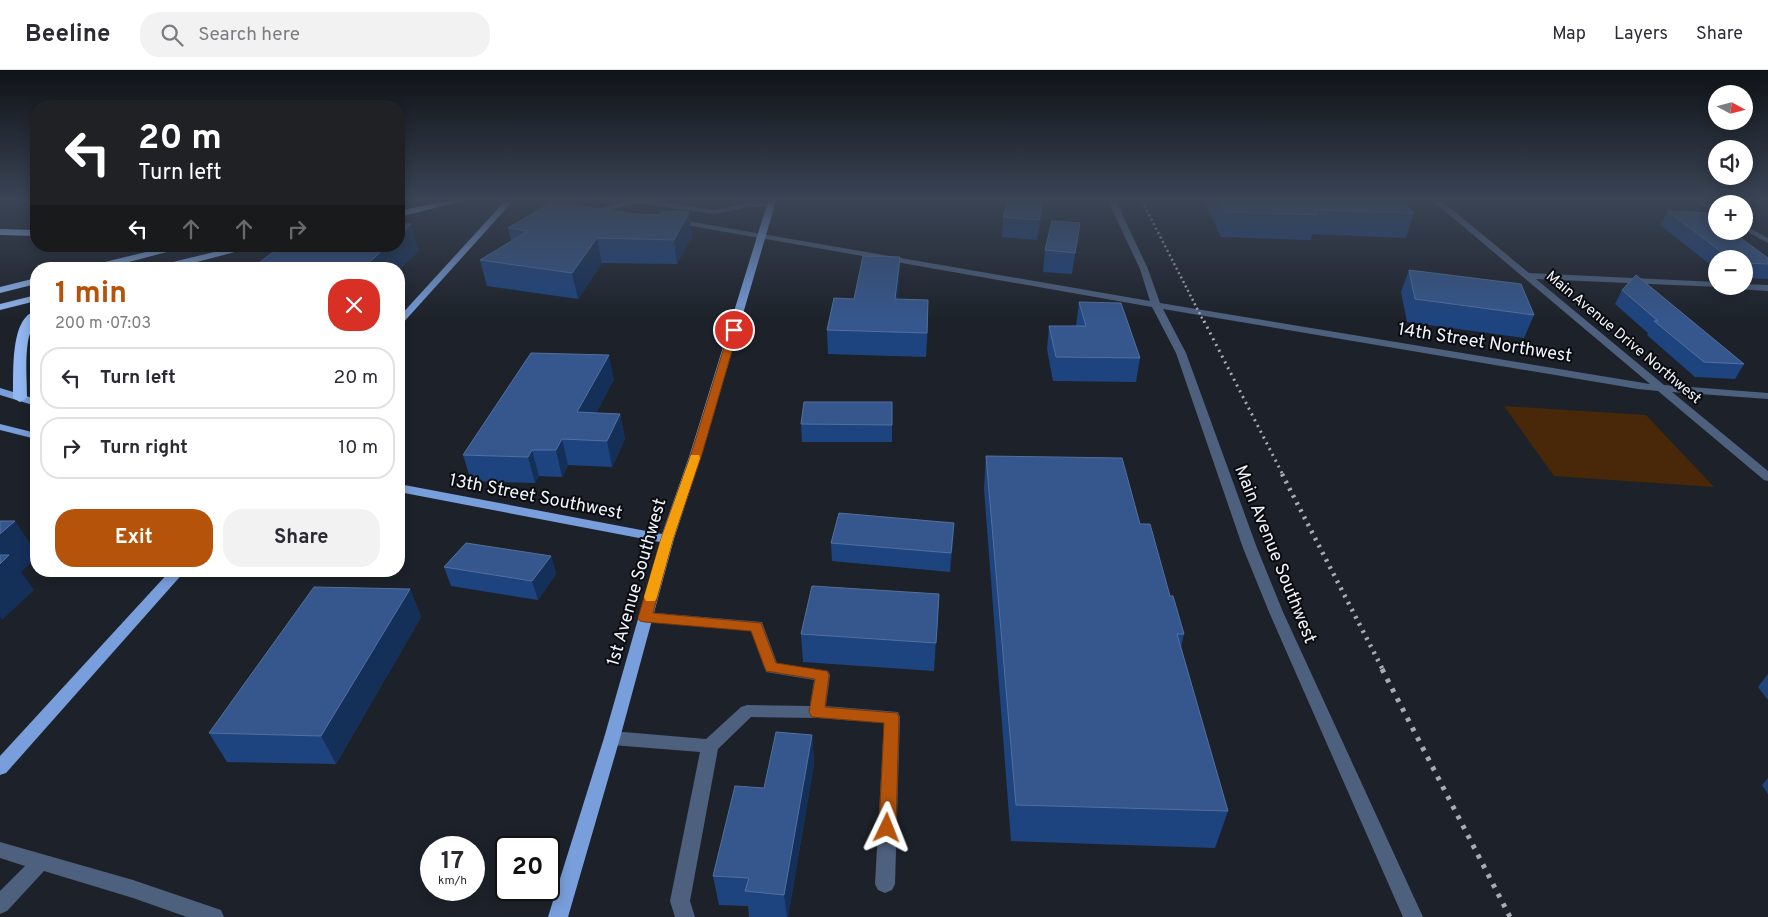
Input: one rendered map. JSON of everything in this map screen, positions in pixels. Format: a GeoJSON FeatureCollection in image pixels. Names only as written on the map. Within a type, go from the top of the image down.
{"type":"FeatureCollection","features":[{"type":"Feature","properties":{"kind":"highway"},"geometry":{"type":"LineString","coordinates":[[118,262],[160,252]]}},
{"type":"Feature","properties":{"kind":"highway"},"geometry":{"type":"LineString","coordinates":[[184,262],[226,252]]}},
{"type":"Feature","properties":{"kind":"highway"},"geometry":{"type":"LineString","coordinates":[[188,262],[204,257]]}},
{"type":"Feature","properties":{"kind":"highway"},"geometry":{"type":"LineString","coordinates":[[0,290],[30,282]]}},
{"type":"Feature","properties":{"kind":"highway"},"geometry":{"type":"LineString","coordinates":[[0,307],[30,300]]}},
{"type":"Feature","properties":{"kind":"highway"},"geometry":{"type":"LineString","coordinates":[[20,398],[23,331],[30,318]]}},
{"type":"Feature","properties":{"kind":"main road"},"geometry":{"type":"LineString","coordinates":[[405,315],[473,241]]}},
{"type":"Feature","properties":{"kind":"main road","name":"1st Avenue Southwest"},"geometry":{"type":"LineString","coordinates":[[558,917],[612,738],[667,539],[696,454],[759,241]]}},
{"type":"Feature","properties":{"kind":"main road"},"geometry":{"type":"LineString","coordinates":[[0,391],[30,401]]}},
{"type":"Feature","properties":{"kind":"main road"},"geometry":{"type":"LineString","coordinates":[[0,427],[30,434]]}},
{"type":"Feature","properties":{"kind":"main road","name":"13th Street Southwest"},"geometry":{"type":"LineString","coordinates":[[405,489],[667,539]]}},
{"type":"Feature","properties":{"kind":"main road"},"geometry":{"type":"LineString","coordinates":[[0,768],[173,577]]}},
{"type":"Feature","properties":{"kind":"street","name":"14th Street Northwest"},"geometry":{"type":"LineString","coordinates":[[786,241],[1156,305],[1198,310],[1335,336],[1661,388],[1768,396]]}},
{"type":"Feature","properties":{"kind":"street","name":"Main Avenue Southwest"},"geometry":{"type":"LineString","coordinates":[[1131,241],[1144,269],[1156,305],[1181,353],[1250,548],[1276,612],[1413,917]]}},
{"type":"Feature","properties":{"kind":"street","name":"Main Avenue Drive Northwest"},"geometry":{"type":"LineString","coordinates":[[1484,241],[1768,477]]}},
{"type":"Feature","properties":{"kind":"street"},"geometry":{"type":"LineString","coordinates":[[1527,276],[1708,285]]}},
{"type":"Feature","properties":{"kind":"street"},"geometry":{"type":"LineString","coordinates":[[1753,287],[1768,288]]}},
{"type":"Feature","properties":{"kind":"street"},"geometry":{"type":"LineString","coordinates":[[645,618],[757,626],[770,668],[822,675],[817,712]]}},
{"type":"Feature","properties":{"kind":"street"},"geometry":{"type":"LineString","coordinates":[[685,917],[680,901],[710,746],[747,711],[817,712],[892,717],[885,884]]}},
{"type":"Feature","properties":{"kind":"street"},"geometry":{"type":"LineString","coordinates":[[612,738],[710,746]]}},
{"type":"Feature","properties":{"kind":"street"},"geometry":{"type":"LineString","coordinates":[[0,850],[133,889],[214,917]]}},
{"type":"Feature","properties":{"kind":"street"},"geometry":{"type":"LineString","coordinates":[[0,905],[41,862]]}},
{"type":"Feature","properties":{"kind":"shaded area"},"geometry":{"type":"Polygon","coordinates":[[[1504,406],[1646,415],[1714,487],[1554,476],[1504,406]]]}},
{"type":"Feature","properties":{"kind":"building"},"geometry":{"type":"Polygon","coordinates":[[[512,241],[595,241],[572,273],[480,260],[512,241]]]}},
{"type":"Feature","properties":{"kind":"building"},"geometry":{"type":"Polygon","coordinates":[[[1047,241],[1077,241],[1075,253],[1045,250],[1047,241]]]}},
{"type":"Feature","properties":{"kind":"building"},"geometry":{"type":"Polygon","coordinates":[[[1706,241],[1744,241],[1768,258],[1768,264],[1753,263],[1753,250],[1719,250],[1706,241]]]}},
{"type":"Feature","properties":{"kind":"building"},"geometry":{"type":"Polygon","coordinates":[[[273,252],[380,252],[370,262],[260,262],[273,252]]]}},
{"type":"Feature","properties":{"kind":"building"},"geometry":{"type":"Polygon","coordinates":[[[863,256],[900,257],[895,299],[928,300],[927,333],[827,330],[834,298],[854,299],[863,256]]]}},
{"type":"Feature","properties":{"kind":"building"},"geometry":{"type":"Polygon","coordinates":[[[1409,270],[1521,284],[1534,315],[1415,299],[1409,270]]]}},
{"type":"Feature","properties":{"kind":"building"},"geometry":{"type":"Polygon","coordinates":[[[1636,275],[1744,364],[1704,362],[1654,321],[1658,321],[1622,290],[1636,275]]]}},
{"type":"Feature","properties":{"kind":"building"},"geometry":{"type":"Polygon","coordinates":[[[1079,302],[1121,303],[1140,358],[1056,357],[1049,326],[1086,326],[1079,302]]]}},
{"type":"Feature","properties":{"kind":"building"},"geometry":{"type":"Polygon","coordinates":[[[531,353],[609,355],[577,412],[620,414],[607,441],[562,439],[556,450],[532,450],[528,457],[463,455],[531,353]]]}},
{"type":"Feature","properties":{"kind":"building"},"geometry":{"type":"Polygon","coordinates":[[[804,402],[892,402],[892,425],[801,424],[804,402]]]}},
{"type":"Feature","properties":{"kind":"building"},"geometry":{"type":"Polygon","coordinates":[[[986,456],[1122,458],[1140,524],[1150,524],[1170,596],[1173,596],[1184,634],[1177,634],[1228,811],[1016,805],[986,456]]]}},
{"type":"Feature","properties":{"kind":"building"},"geometry":{"type":"Polygon","coordinates":[[[839,513],[954,523],[951,553],[831,543],[839,513]]]}},
{"type":"Feature","properties":{"kind":"building"},"geometry":{"type":"Polygon","coordinates":[[[0,521],[15,521],[0,534],[0,521]]]}},
{"type":"Feature","properties":{"kind":"building"},"geometry":{"type":"Polygon","coordinates":[[[466,543],[551,556],[532,581],[444,567],[466,543]]]}},
{"type":"Feature","properties":{"kind":"building"},"geometry":{"type":"Polygon","coordinates":[[[0,555],[9,555],[0,564],[0,555]]]}},
{"type":"Feature","properties":{"kind":"building"},"geometry":{"type":"Polygon","coordinates":[[[812,586],[939,594],[936,643],[801,634],[812,586]]]}},
{"type":"Feature","properties":{"kind":"building"},"geometry":{"type":"Polygon","coordinates":[[[314,587],[410,589],[321,736],[209,733],[314,587]]]}},
{"type":"Feature","properties":{"kind":"building"},"geometry":{"type":"Polygon","coordinates":[[[776,732],[812,735],[784,895],[745,891],[749,878],[713,876],[735,786],[764,788],[776,732]]]}},
{"type":"Feature","properties":{"kind":"railway"},"geometry":{"type":"LineString","coordinates":[[1162,241],[1204,322]]}},
{"type":"Feature","properties":{"kind":"railway"},"geometry":{"type":"LineString","coordinates":[[1204,321],[1283,475]]}},
{"type":"Feature","properties":{"kind":"railway"},"geometry":{"type":"LineString","coordinates":[[1282,474],[1383,670]]}},
{"type":"Feature","properties":{"kind":"railway"},"geometry":{"type":"LineString","coordinates":[[1382,669],[1510,917]]}},
{"type":"Feature","properties":{"kind":"slow traffic"},"geometry":{"type":"LineString","coordinates":[[651,597],[667,539],[695,458]]}},
{"type":"Feature","properties":{"kind":"route"},"geometry":{"type":"LineString","coordinates":[[734,330],[696,454],[667,539],[645,618],[757,626],[770,668],[822,675],[817,712],[892,717],[887,828]]}}]}
